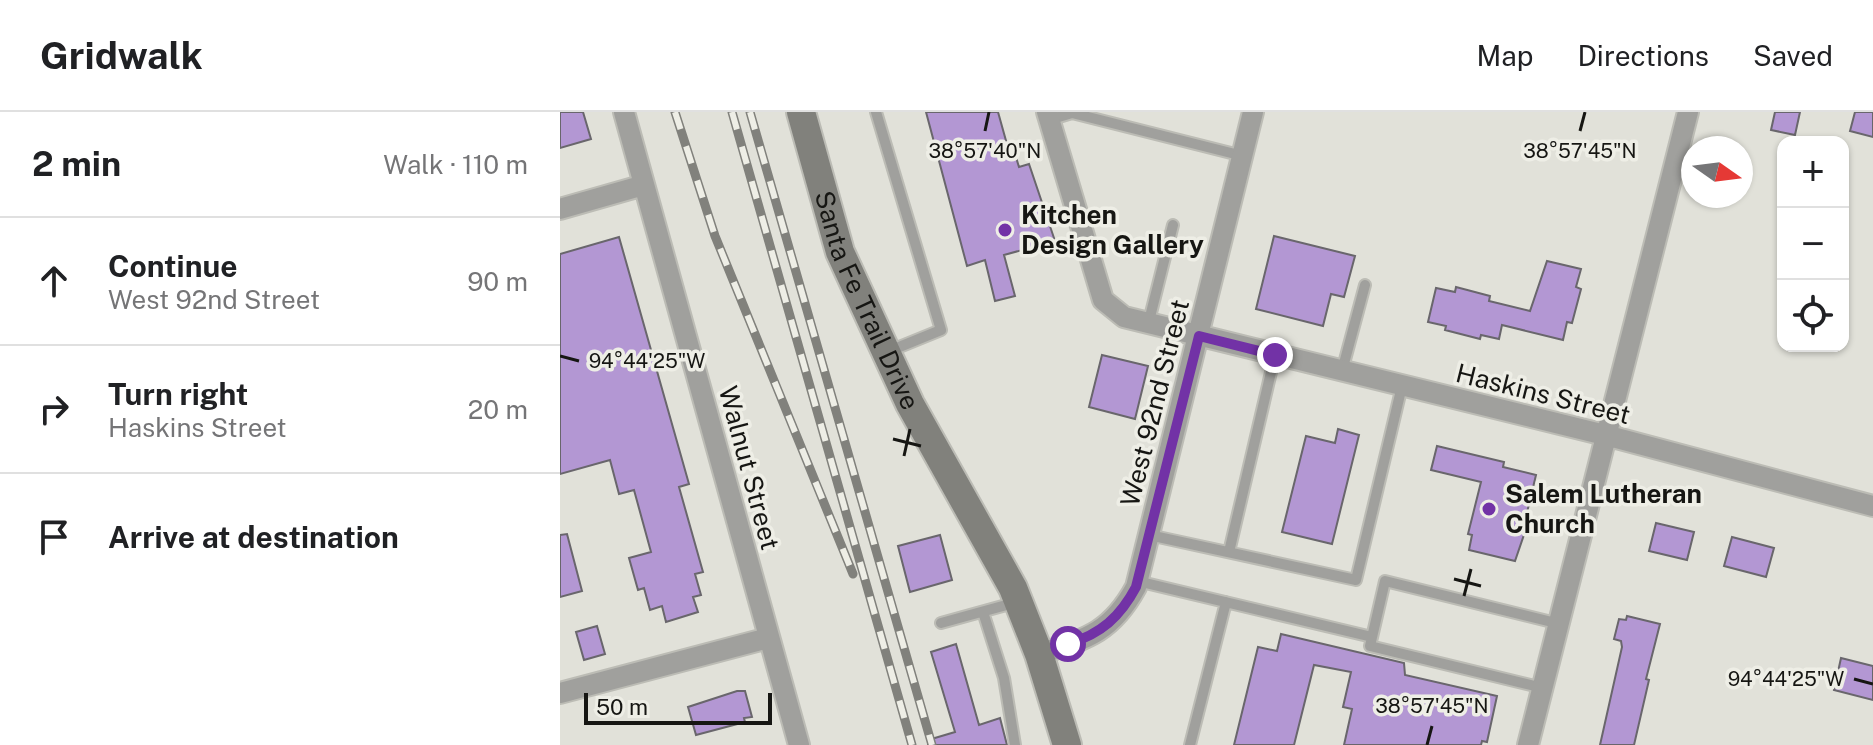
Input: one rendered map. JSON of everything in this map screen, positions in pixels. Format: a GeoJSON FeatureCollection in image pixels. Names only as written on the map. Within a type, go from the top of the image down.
{"type":"FeatureCollection","features":[{"type":"Feature","properties":{"kind":"main road","name":"Santa Fe Trail Drive"},"geometry":{"type":"LineString","coordinates":[[801,112],[840,252],[884,353],[1019,601],[1067,745]]}},
{"type":"Feature","properties":{"kind":"street","name":"Walnut Street"},"geometry":{"type":"LineString","coordinates":[[624,112],[799,745]]}},
{"type":"Feature","properties":{"kind":"street","name":"West 92nd Street"},"geometry":{"type":"LineString","coordinates":[[1039,654],[1084,640],[1107,627],[1123,611],[1137,581],[1253,112]]}},
{"type":"Feature","properties":{"kind":"street"},"geometry":{"type":"LineString","coordinates":[[1528,745],[1609,436],[1688,112]]}},
{"type":"Feature","properties":{"kind":"street","name":"Haskins Street"},"geometry":{"type":"LineString","coordinates":[[1048,116],[1103,300],[1124,317],[1609,436],[1873,506]]}},
{"type":"Feature","properties":{"kind":"street"},"geometry":{"type":"LineString","coordinates":[[560,209],[644,185]]}},
{"type":"Feature","properties":{"kind":"street"},"geometry":{"type":"LineString","coordinates":[[560,693],[768,638]]}},
{"type":"Feature","properties":{"kind":"lane"},"geometry":{"type":"LineString","coordinates":[[876,112],[941,330],[884,353]]}},
{"type":"Feature","properties":{"kind":"lane"},"geometry":{"type":"LineString","coordinates":[[1048,116],[1072,113],[1243,156]]}},
{"type":"Feature","properties":{"kind":"lane"},"geometry":{"type":"LineString","coordinates":[[1148,325],[1173,225]]}},
{"type":"Feature","properties":{"kind":"lane"},"geometry":{"type":"LineString","coordinates":[[1342,371],[1365,285]]}},
{"type":"Feature","properties":{"kind":"lane"},"geometry":{"type":"LineString","coordinates":[[1229,552],[1275,355]]}},
{"type":"Feature","properties":{"kind":"lane"},"geometry":{"type":"LineString","coordinates":[[1149,535],[1356,580],[1402,386]]}},
{"type":"Feature","properties":{"kind":"lane"},"geometry":{"type":"LineString","coordinates":[[1137,581],[1372,637]]}},
{"type":"Feature","properties":{"kind":"lane"},"geometry":{"type":"LineString","coordinates":[[1543,688],[1370,646],[1385,581],[1560,624]]}},
{"type":"Feature","properties":{"kind":"lane"},"geometry":{"type":"LineString","coordinates":[[941,623],[1019,601]]}},
{"type":"Feature","properties":{"kind":"lane"},"geometry":{"type":"LineString","coordinates":[[1190,745],[1226,602]]}},
{"type":"Feature","properties":{"kind":"lane"},"geometry":{"type":"LineString","coordinates":[[983,612],[1004,678],[1015,745]]}},
{"type":"Feature","properties":{"kind":"building"},"geometry":{"type":"Polygon","coordinates":[[[560,112],[583,112],[591,139],[560,148],[560,112]]]}},
{"type":"Feature","properties":{"kind":"building"},"geometry":{"type":"Polygon","coordinates":[[[926,112],[998,112],[1010,155],[1015,154],[1019,167],[1029,164],[1055,241],[1004,255],[1015,296],[995,301],[985,260],[967,266],[926,112]]]}},
{"type":"Feature","properties":{"kind":"building"},"geometry":{"type":"Polygon","coordinates":[[[1775,112],[1800,112],[1795,135],[1771,130],[1775,112]]]}},
{"type":"Feature","properties":{"kind":"building"},"geometry":{"type":"Polygon","coordinates":[[[1855,112],[1873,112],[1873,137],[1850,131],[1855,112]]]}},
{"type":"Feature","properties":{"kind":"building"},"geometry":{"type":"Polygon","coordinates":[[[1274,236],[1355,256],[1344,297],[1331,294],[1323,326],[1256,309],[1274,236]]]}},
{"type":"Feature","properties":{"kind":"building"},"geometry":{"type":"Polygon","coordinates":[[[619,237],[689,484],[679,487],[703,572],[695,574],[701,595],[693,597],[698,612],[666,622],[662,606],[650,610],[644,588],[638,590],[629,558],[651,552],[634,490],[619,494],[610,460],[560,474],[560,254],[619,237]]]}},
{"type":"Feature","properties":{"kind":"building"},"geometry":{"type":"Polygon","coordinates":[[[1547,261],[1581,269],[1576,287],[1581,289],[1572,323],[1567,322],[1563,340],[1502,325],[1499,339],[1481,335],[1480,339],[1428,322],[1436,288],[1455,292],[1456,287],[1490,296],[1489,301],[1530,311],[1547,261]]]}},
{"type":"Feature","properties":{"kind":"building"},"geometry":{"type":"Polygon","coordinates":[[[1102,355],[1148,366],[1135,419],[1089,407],[1102,355]]]}},
{"type":"Feature","properties":{"kind":"building"},"geometry":{"type":"Polygon","coordinates":[[[1338,429],[1359,435],[1332,544],[1282,532],[1306,436],[1335,443],[1338,429]]]}},
{"type":"Feature","properties":{"kind":"building"},"geometry":{"type":"Polygon","coordinates":[[[1437,446],[1504,462],[1503,467],[1536,475],[1524,525],[1527,526],[1515,561],[1469,550],[1472,535],[1468,534],[1481,482],[1431,470],[1437,446]]]}},
{"type":"Feature","properties":{"kind":"building"},"geometry":{"type":"Polygon","coordinates":[[[1656,523],[1694,532],[1687,560],[1649,551],[1656,523]]]}},
{"type":"Feature","properties":{"kind":"building"},"geometry":{"type":"Polygon","coordinates":[[[567,534],[582,591],[560,597],[560,535],[567,534]]]}},
{"type":"Feature","properties":{"kind":"building"},"geometry":{"type":"Polygon","coordinates":[[[940,535],[952,580],[910,592],[898,546],[940,535]]]}},
{"type":"Feature","properties":{"kind":"building"},"geometry":{"type":"Polygon","coordinates":[[[1732,537],[1774,548],[1766,577],[1724,566],[1732,537]]]}},
{"type":"Feature","properties":{"kind":"building"},"geometry":{"type":"Polygon","coordinates":[[[1627,616],[1660,624],[1646,679],[1649,680],[1634,745],[1600,745],[1622,647],[1621,641],[1614,639],[1619,619],[1626,620],[1627,616]]]}},
{"type":"Feature","properties":{"kind":"building"},"geometry":{"type":"Polygon","coordinates":[[[597,626],[605,654],[584,660],[576,632],[597,626]]]}},
{"type":"Feature","properties":{"kind":"building"},"geometry":{"type":"Polygon","coordinates":[[[1281,634],[1404,663],[1405,675],[1497,696],[1487,742],[1482,741],[1481,745],[1344,745],[1352,709],[1343,707],[1351,672],[1314,665],[1294,745],[1234,745],[1258,647],[1277,651],[1281,634]]]}},
{"type":"Feature","properties":{"kind":"building"},"geometry":{"type":"Polygon","coordinates":[[[956,644],[979,725],[1000,718],[1007,745],[928,745],[928,740],[955,732],[931,652],[956,644]]]}},
{"type":"Feature","properties":{"kind":"building"},"geometry":{"type":"Polygon","coordinates":[[[1841,658],[1873,666],[1873,700],[1834,690],[1841,658]]]}},
{"type":"Feature","properties":{"kind":"building"},"geometry":{"type":"Polygon","coordinates":[[[745,691],[752,717],[744,718],[745,722],[696,735],[688,707],[745,691]]]}},
{"type":"Feature","properties":{"kind":"railway"},"geometry":{"type":"LineString","coordinates":[[675,112],[715,236],[853,574]]}},
{"type":"Feature","properties":{"kind":"railway"},"geometry":{"type":"LineString","coordinates":[[732,112],[912,745]]}},
{"type":"Feature","properties":{"kind":"railway"},"geometry":{"type":"LineString","coordinates":[[750,112],[932,745]]}},
{"type":"Feature","properties":{"kind":"place","name":"Kitchen Design Gallery"},"geometry":{"type":"Point","coordinates":[1005,230]}},
{"type":"Feature","properties":{"kind":"place","name":"Salem Lutheran Church"},"geometry":{"type":"Point","coordinates":[1489,509]}},
{"type":"Feature","properties":{"kind":"route"},"geometry":{"type":"LineString","coordinates":[[1068,644],[1084,640],[1107,627],[1123,611],[1136,587],[1199,336],[1275,355]]}}]}
